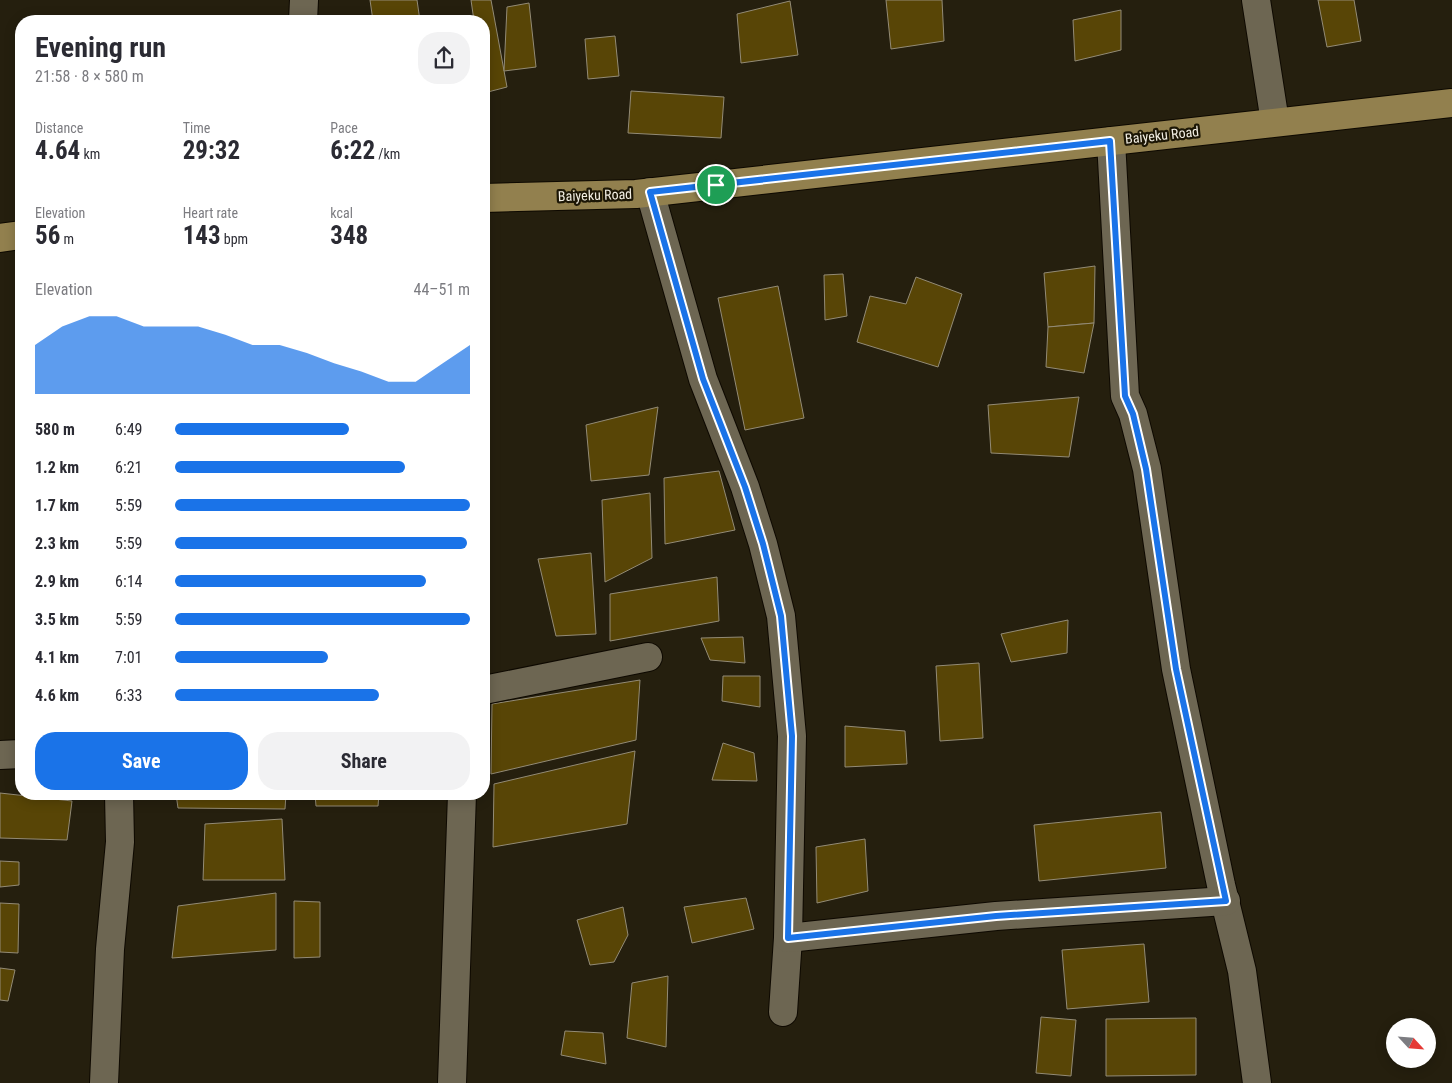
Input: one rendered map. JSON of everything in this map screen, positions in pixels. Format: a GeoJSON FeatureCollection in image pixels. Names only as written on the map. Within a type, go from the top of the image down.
{"type":"FeatureCollection","features":[{"type":"Feature","properties":{"kind":"main road","name":"Baiyeku Road"},"geometry":{"type":"LineString","coordinates":[[490,198],[650,192],[1110,141],[1451,100]]}},
{"type":"Feature","properties":{"kind":"main road"},"geometry":{"type":"LineString","coordinates":[[0,238],[15,236]]}},
{"type":"Feature","properties":{"kind":"street"},"geometry":{"type":"LineString","coordinates":[[303,15],[304,0]]}},
{"type":"Feature","properties":{"kind":"street"},"geometry":{"type":"LineString","coordinates":[[1256,0],[1275,122]]}},
{"type":"Feature","properties":{"kind":"street"},"geometry":{"type":"LineString","coordinates":[[1110,141],[1125,396],[1133,414],[1146,469],[1176,669],[1242,971],[1256,1083]]}},
{"type":"Feature","properties":{"kind":"street"},"geometry":{"type":"LineString","coordinates":[[650,192],[703,379],[745,487],[763,544],[781,616],[792,736],[788,938],[783,1012]]}},
{"type":"Feature","properties":{"kind":"street"},"geometry":{"type":"LineString","coordinates":[[490,689],[648,657]]}},
{"type":"Feature","properties":{"kind":"street"},"geometry":{"type":"LineString","coordinates":[[0,756],[15,755]]}},
{"type":"Feature","properties":{"kind":"street"},"geometry":{"type":"LineString","coordinates":[[104,1083],[110,949],[120,842],[118,800]]}},
{"type":"Feature","properties":{"kind":"street"},"geometry":{"type":"LineString","coordinates":[[452,1083],[462,800]]}},
{"type":"Feature","properties":{"kind":"street"},"geometry":{"type":"LineString","coordinates":[[788,938],[996,916],[1226,901]]}},
{"type":"Feature","properties":{"kind":"building"},"geometry":{"type":"Polygon","coordinates":[[[370,0],[417,0],[419,15],[372,15],[370,0]]]}},
{"type":"Feature","properties":{"kind":"building"},"geometry":{"type":"Polygon","coordinates":[[[471,0],[491,0],[507,87],[490,91],[490,15],[473,15],[471,0]]]}},
{"type":"Feature","properties":{"kind":"building"},"geometry":{"type":"Polygon","coordinates":[[[886,0],[942,0],[944,41],[891,49],[886,0]]]}},
{"type":"Feature","properties":{"kind":"building"},"geometry":{"type":"Polygon","coordinates":[[[1318,0],[1354,0],[1361,41],[1327,47],[1318,0]]]}},
{"type":"Feature","properties":{"kind":"building"},"geometry":{"type":"Polygon","coordinates":[[[790,1],[798,55],[741,63],[737,14],[790,1]]]}},
{"type":"Feature","properties":{"kind":"building"},"geometry":{"type":"Polygon","coordinates":[[[529,3],[536,67],[504,71],[507,7],[529,3]]]}},
{"type":"Feature","properties":{"kind":"building"},"geometry":{"type":"Polygon","coordinates":[[[1121,10],[1121,50],[1075,61],[1073,20],[1121,10]]]}},
{"type":"Feature","properties":{"kind":"building"},"geometry":{"type":"Polygon","coordinates":[[[615,36],[619,76],[588,79],[585,39],[615,36]]]}},
{"type":"Feature","properties":{"kind":"building"},"geometry":{"type":"Polygon","coordinates":[[[631,91],[724,97],[721,138],[628,133],[631,91]]]}},
{"type":"Feature","properties":{"kind":"building"},"geometry":{"type":"Polygon","coordinates":[[[1095,266],[1094,323],[1048,327],[1044,273],[1095,266]]]}},
{"type":"Feature","properties":{"kind":"building"},"geometry":{"type":"Polygon","coordinates":[[[843,274],[847,316],[825,320],[824,275],[843,274]]]}},
{"type":"Feature","properties":{"kind":"building"},"geometry":{"type":"Polygon","coordinates":[[[916,277],[962,294],[938,367],[857,342],[870,296],[906,304],[916,277]]]}},
{"type":"Feature","properties":{"kind":"building"},"geometry":{"type":"Polygon","coordinates":[[[778,286],[804,418],[745,430],[718,298],[778,286]]]}},
{"type":"Feature","properties":{"kind":"building"},"geometry":{"type":"Polygon","coordinates":[[[1094,323],[1084,373],[1046,367],[1048,327],[1094,323]]]}},
{"type":"Feature","properties":{"kind":"building"},"geometry":{"type":"Polygon","coordinates":[[[1079,397],[1069,457],[991,453],[988,405],[1079,397]]]}},
{"type":"Feature","properties":{"kind":"building"},"geometry":{"type":"Polygon","coordinates":[[[658,407],[649,475],[591,481],[586,425],[658,407]]]}},
{"type":"Feature","properties":{"kind":"building"},"geometry":{"type":"Polygon","coordinates":[[[719,471],[735,530],[665,544],[664,478],[719,471]]]}},
{"type":"Feature","properties":{"kind":"building"},"geometry":{"type":"Polygon","coordinates":[[[650,493],[652,558],[605,582],[602,500],[650,493]]]}},
{"type":"Feature","properties":{"kind":"building"},"geometry":{"type":"Polygon","coordinates":[[[591,553],[596,634],[556,636],[538,559],[591,553]]]}},
{"type":"Feature","properties":{"kind":"building"},"geometry":{"type":"Polygon","coordinates":[[[717,577],[719,621],[610,641],[610,594],[717,577]]]}},
{"type":"Feature","properties":{"kind":"building"},"geometry":{"type":"Polygon","coordinates":[[[1068,620],[1067,653],[1011,662],[1001,634],[1068,620]]]}},
{"type":"Feature","properties":{"kind":"building"},"geometry":{"type":"Polygon","coordinates":[[[743,637],[745,663],[710,660],[701,638],[743,637]]]}},
{"type":"Feature","properties":{"kind":"building"},"geometry":{"type":"Polygon","coordinates":[[[979,663],[983,738],[940,741],[936,666],[979,663]]]}},
{"type":"Feature","properties":{"kind":"building"},"geometry":{"type":"Polygon","coordinates":[[[723,676],[760,676],[760,707],[722,701],[723,676]]]}},
{"type":"Feature","properties":{"kind":"building"},"geometry":{"type":"Polygon","coordinates":[[[640,680],[636,740],[491,774],[492,704],[640,680]]]}},
{"type":"Feature","properties":{"kind":"building"},"geometry":{"type":"Polygon","coordinates":[[[845,726],[905,731],[907,764],[845,767],[845,726]]]}},
{"type":"Feature","properties":{"kind":"building"},"geometry":{"type":"Polygon","coordinates":[[[723,743],[754,753],[757,781],[712,780],[723,743]]]}},
{"type":"Feature","properties":{"kind":"building"},"geometry":{"type":"Polygon","coordinates":[[[635,751],[627,824],[493,847],[494,784],[635,751]]]}},
{"type":"Feature","properties":{"kind":"building"},"geometry":{"type":"Polygon","coordinates":[[[0,793],[15,795],[15,800],[72,801],[67,840],[0,838],[0,793]]]}},
{"type":"Feature","properties":{"kind":"building"},"geometry":{"type":"Polygon","coordinates":[[[177,800],[286,800],[285,809],[178,808],[177,800]]]}},
{"type":"Feature","properties":{"kind":"building"},"geometry":{"type":"Polygon","coordinates":[[[316,800],[378,800],[378,806],[316,806],[316,800]]]}},
{"type":"Feature","properties":{"kind":"building"},"geometry":{"type":"Polygon","coordinates":[[[1161,812],[1166,868],[1039,881],[1034,825],[1161,812]]]}},
{"type":"Feature","properties":{"kind":"building"},"geometry":{"type":"Polygon","coordinates":[[[282,819],[285,880],[203,880],[205,824],[282,819]]]}},
{"type":"Feature","properties":{"kind":"building"},"geometry":{"type":"Polygon","coordinates":[[[865,839],[868,891],[817,903],[816,847],[865,839]]]}},
{"type":"Feature","properties":{"kind":"building"},"geometry":{"type":"Polygon","coordinates":[[[0,861],[19,862],[19,885],[0,887],[0,861]]]}},
{"type":"Feature","properties":{"kind":"building"},"geometry":{"type":"Polygon","coordinates":[[[276,893],[276,950],[172,958],[178,906],[276,893]]]}},
{"type":"Feature","properties":{"kind":"building"},"geometry":{"type":"Polygon","coordinates":[[[746,898],[754,929],[692,943],[684,907],[746,898]]]}},
{"type":"Feature","properties":{"kind":"building"},"geometry":{"type":"Polygon","coordinates":[[[294,901],[320,902],[320,957],[294,958],[294,901]]]}},
{"type":"Feature","properties":{"kind":"building"},"geometry":{"type":"Polygon","coordinates":[[[0,903],[19,904],[18,953],[0,952],[0,903]]]}},
{"type":"Feature","properties":{"kind":"building"},"geometry":{"type":"Polygon","coordinates":[[[623,907],[628,935],[614,962],[590,965],[577,920],[623,907]]]}},
{"type":"Feature","properties":{"kind":"building"},"geometry":{"type":"Polygon","coordinates":[[[1144,944],[1149,1002],[1067,1009],[1062,950],[1144,944]]]}},
{"type":"Feature","properties":{"kind":"building"},"geometry":{"type":"Polygon","coordinates":[[[0,968],[15,970],[8,1001],[0,1000],[0,968]]]}},
{"type":"Feature","properties":{"kind":"building"},"geometry":{"type":"Polygon","coordinates":[[[668,976],[666,1047],[627,1038],[632,983],[668,976]]]}},
{"type":"Feature","properties":{"kind":"building"},"geometry":{"type":"Polygon","coordinates":[[[1041,1017],[1076,1020],[1071,1076],[1036,1073],[1041,1017]]]}},
{"type":"Feature","properties":{"kind":"building"},"geometry":{"type":"Polygon","coordinates":[[[1196,1018],[1196,1075],[1106,1076],[1106,1019],[1196,1018]]]}},
{"type":"Feature","properties":{"kind":"building"},"geometry":{"type":"Polygon","coordinates":[[[565,1031],[603,1033],[606,1064],[561,1055],[565,1031]]]}},
{"type":"Feature","properties":{"kind":"route"},"geometry":{"type":"LineString","coordinates":[[1110,141],[1125,396],[1133,414],[1146,469],[1176,669],[1221,885],[1226,901],[996,916],[788,938],[792,736],[781,616],[763,544],[745,487],[703,379],[650,192],[716,185],[1110,141]]}}]}
